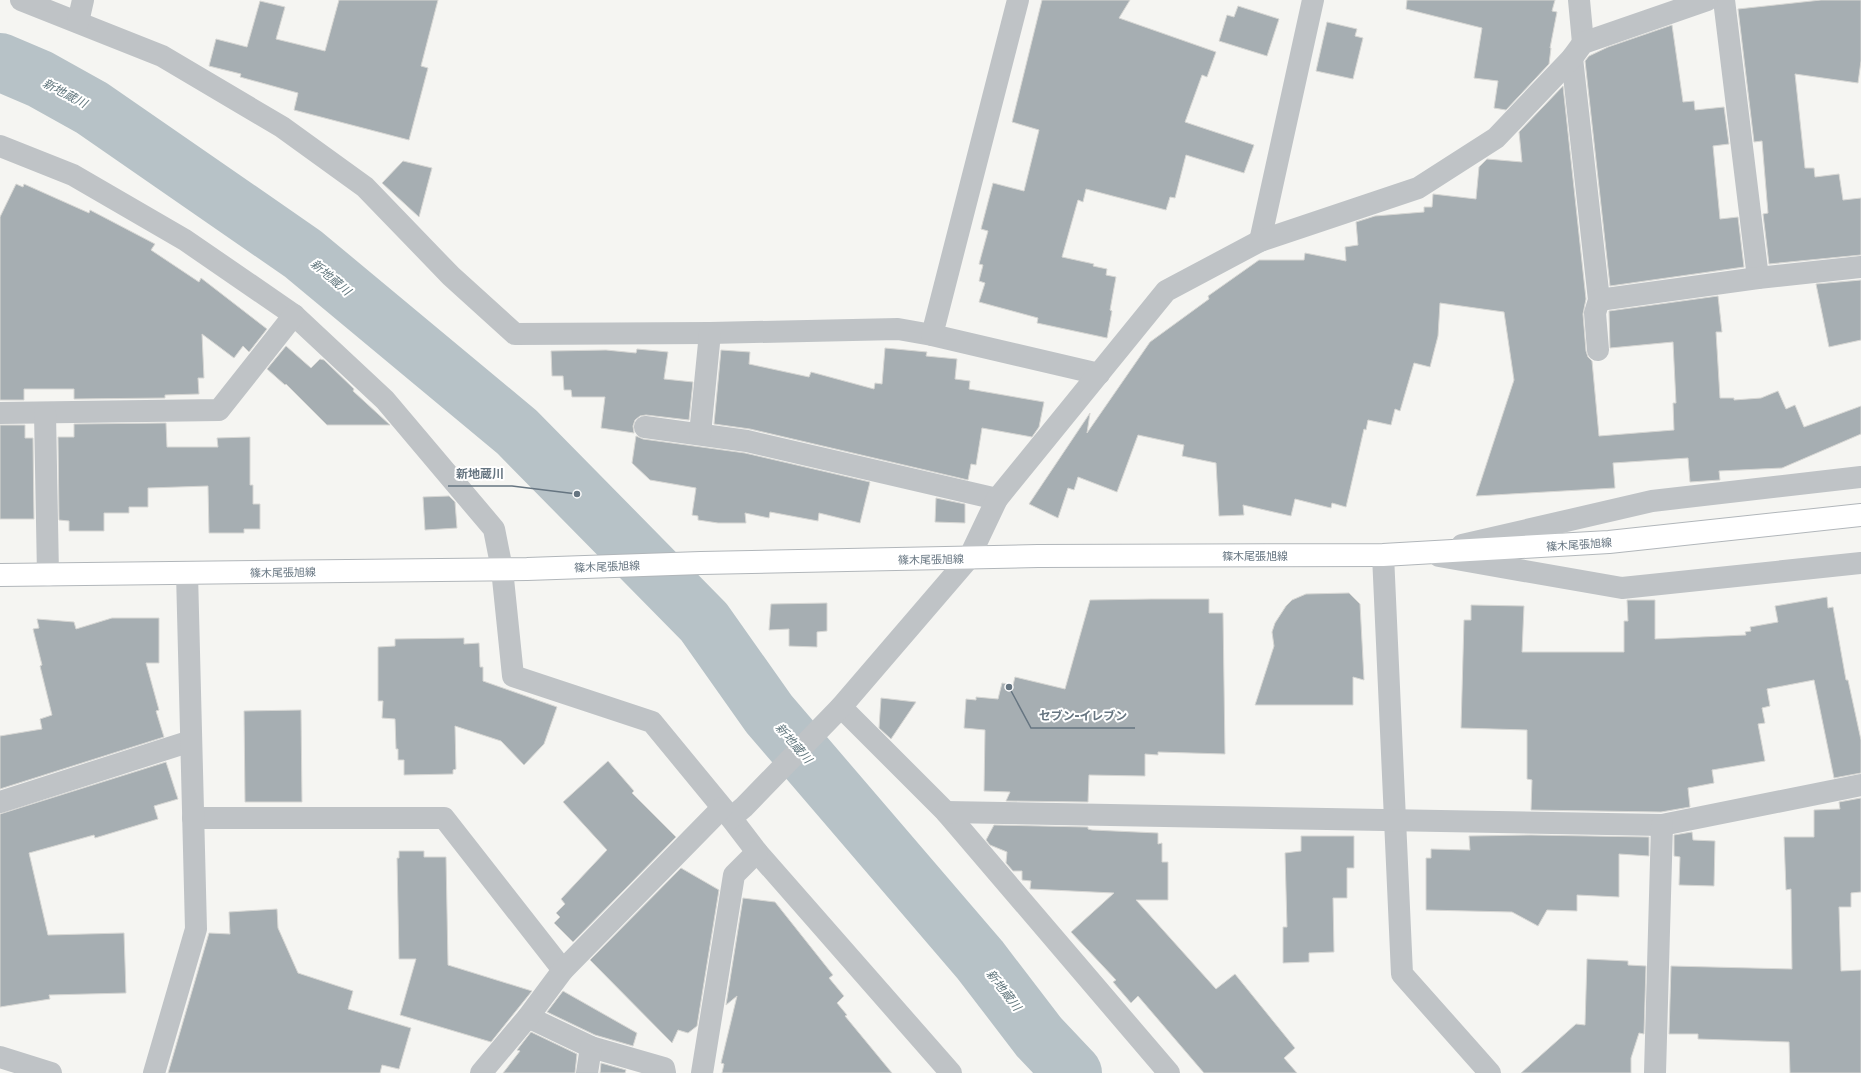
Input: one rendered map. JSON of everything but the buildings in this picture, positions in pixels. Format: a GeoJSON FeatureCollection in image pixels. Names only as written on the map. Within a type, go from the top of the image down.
{"type":"FeatureCollection","features":[{"type":"Feature","properties":{"kind":"main road","name":"篠木尾張旭線"},"geometry":{"type":"LineString","coordinates":[[0,575],[527,569],[701,563],[1038,556],[1382,555],[1609,542],[1861,515]]}},
{"type":"Feature","properties":{"kind":"street"},"geometry":{"type":"LineString","coordinates":[[21,0],[162,56],[282,127],[365,187],[451,276],[515,334],[710,333],[898,329],[932,335],[1099,374]]}},
{"type":"Feature","properties":{"kind":"street"},"geometry":{"type":"LineString","coordinates":[[78,22],[83,0]]}},
{"type":"Feature","properties":{"kind":"street"},"geometry":{"type":"LineString","coordinates":[[932,335],[1018,0]]}},
{"type":"Feature","properties":{"kind":"street"},"geometry":{"type":"LineString","coordinates":[[1260,241],[1313,0]]}},
{"type":"Feature","properties":{"kind":"street"},"geometry":{"type":"LineString","coordinates":[[1579,0],[1578,51],[1599,300],[1595,313],[1598,350]]}},
{"type":"Feature","properties":{"kind":"street"},"geometry":{"type":"LineString","coordinates":[[481,1073],[528,1017],[563,970],[833,715],[968,558],[997,499],[1166,291],[1260,241],[1418,188],[1496,138],[1578,51],[1706,0]]}},
{"type":"Feature","properties":{"kind":"street"},"geometry":{"type":"LineString","coordinates":[[1724,0],[1758,278]]}},
{"type":"Feature","properties":{"kind":"street"},"geometry":{"type":"LineString","coordinates":[[0,146],[73,175],[185,240],[294,315],[385,400],[494,529],[502,569],[513,676],[652,722],[732,811],[757,852],[951,1073]]}},
{"type":"Feature","properties":{"kind":"street"},"geometry":{"type":"LineString","coordinates":[[1599,300],[1758,278],[1861,267]]}},
{"type":"Feature","properties":{"kind":"street"},"geometry":{"type":"LineString","coordinates":[[0,413],[219,410],[294,315]]}},
{"type":"Feature","properties":{"kind":"street"},"geometry":{"type":"LineString","coordinates":[[700,434],[710,333]]}},
{"type":"Feature","properties":{"kind":"street"},"geometry":{"type":"LineString","coordinates":[[44,413],[48,574]]}},
{"type":"Feature","properties":{"kind":"street"},"geometry":{"type":"LineString","coordinates":[[645,426],[747,441],[997,499]]}},
{"type":"Feature","properties":{"kind":"street"},"geometry":{"type":"LineString","coordinates":[[1424,553],[1652,501],[1861,477]]}},
{"type":"Feature","properties":{"kind":"street"},"geometry":{"type":"LineString","coordinates":[[1424,553],[1622,588],[1861,563]]}},
{"type":"Feature","properties":{"kind":"street"},"geometry":{"type":"LineString","coordinates":[[1382,555],[1402,974],[1490,1073]]}},
{"type":"Feature","properties":{"kind":"street"},"geometry":{"type":"LineString","coordinates":[[154,1073],[196,929],[187,573]]}},
{"type":"Feature","properties":{"kind":"street"},"geometry":{"type":"LineString","coordinates":[[833,715],[946,812],[1169,1073]]}},
{"type":"Feature","properties":{"kind":"street"},"geometry":{"type":"LineString","coordinates":[[0,802],[191,741]]}},
{"type":"Feature","properties":{"kind":"street"},"geometry":{"type":"LineString","coordinates":[[946,812],[1662,825],[1861,785]]}},
{"type":"Feature","properties":{"kind":"street"},"geometry":{"type":"LineString","coordinates":[[193,818],[444,818],[563,970]]}},
{"type":"Feature","properties":{"kind":"street"},"geometry":{"type":"LineString","coordinates":[[1656,1073],[1662,825]]}},
{"type":"Feature","properties":{"kind":"street"},"geometry":{"type":"LineString","coordinates":[[702,1073],[734,875],[757,852]]}},
{"type":"Feature","properties":{"kind":"street"},"geometry":{"type":"LineString","coordinates":[[528,1017],[591,1047],[664,1068],[664,1073]]}},
{"type":"Feature","properties":{"kind":"street"},"geometry":{"type":"LineString","coordinates":[[587,1073],[591,1047]]}},
{"type":"Feature","properties":{"kind":"street"},"geometry":{"type":"LineString","coordinates":[[0,1058],[51,1073]]}},
{"type":"Feature","properties":{"kind":"waterway","name":"新地蔵川"},"geometry":{"type":"LineString","coordinates":[[0,62],[40,79],[92,108],[303,254],[517,432],[704,622],[769,714],[980,960],[1039,1037],[1073,1073]]}},
{"type":"Feature","properties":{"kind":"place","name":"新地蔵川"},"geometry":{"type":"Point","coordinates":[577,494]}},
{"type":"Feature","properties":{"kind":"place","name":"セブン-イレブン"},"geometry":{"type":"Point","coordinates":[1009,687]}}]}
